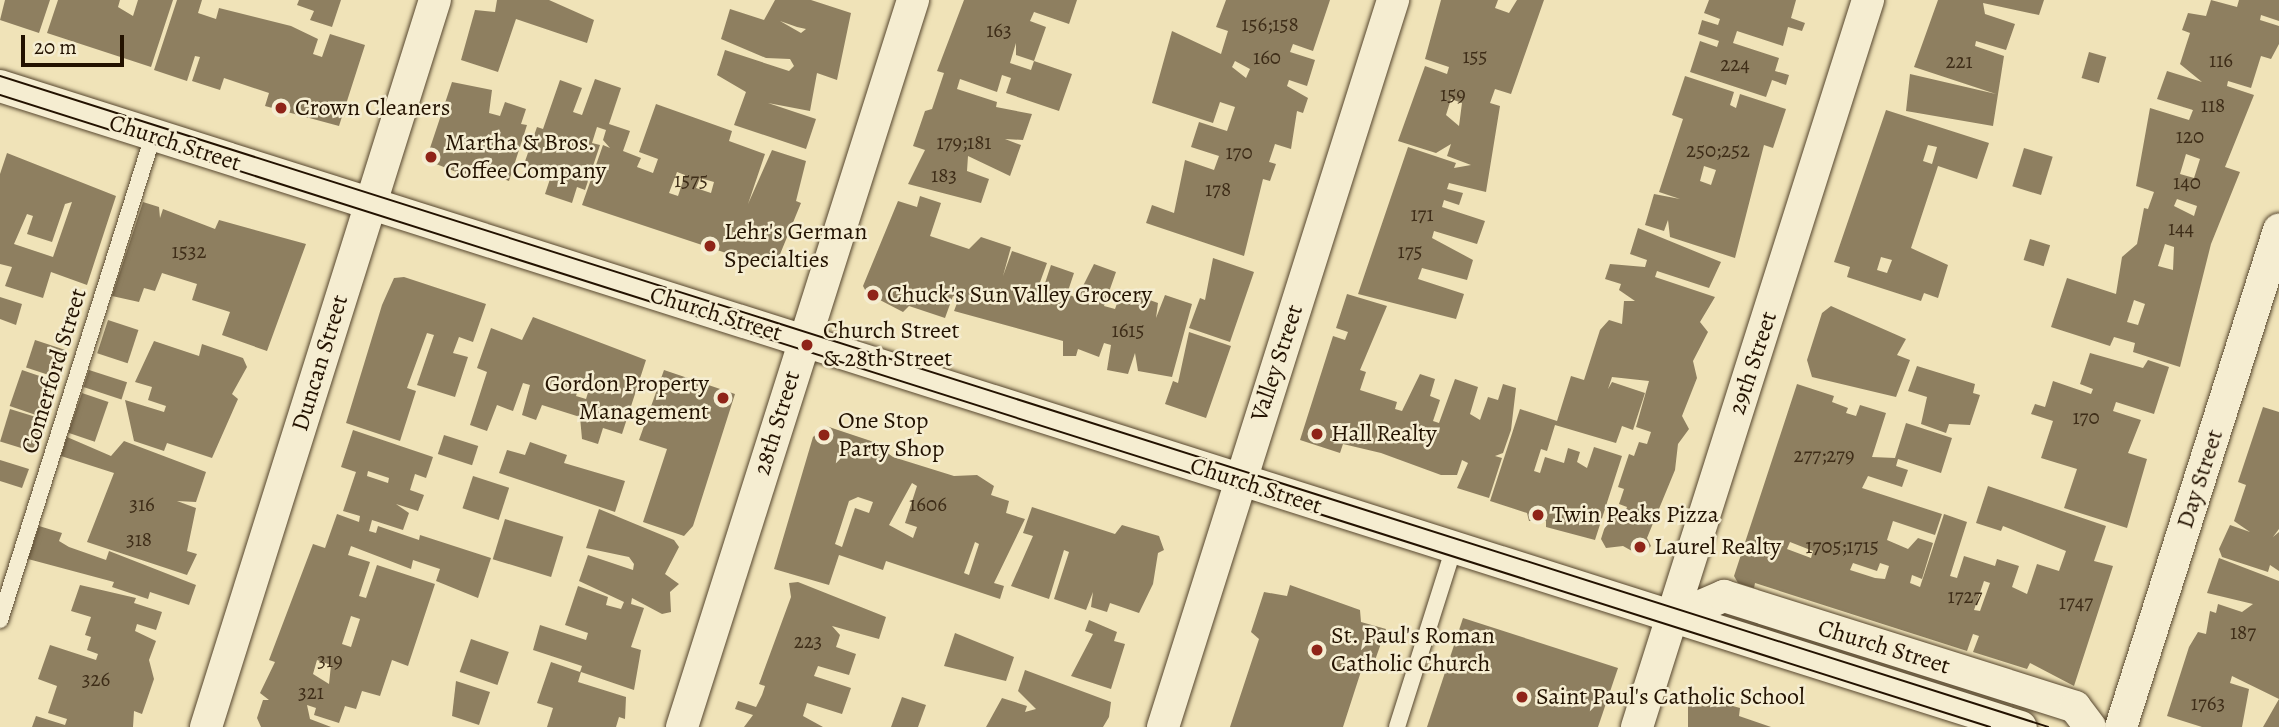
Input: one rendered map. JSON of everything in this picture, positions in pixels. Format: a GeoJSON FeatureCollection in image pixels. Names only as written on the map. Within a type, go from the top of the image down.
{"type":"FeatureCollection","features":[{"type":"Feature","properties":{"kind":"street","name":"Duncan Street"},"geometry":{"type":"LineString","coordinates":[[206,727],[435,0]]}},
{"type":"Feature","properties":{"kind":"street","name":"28th Street"},"geometry":{"type":"LineString","coordinates":[[682,727],[913,0]]}},
{"type":"Feature","properties":{"kind":"street","name":"Valley Street"},"geometry":{"type":"LineString","coordinates":[[1163,727],[1393,0]]}},
{"type":"Feature","properties":{"kind":"street","name":"29th Street"},"geometry":{"type":"LineString","coordinates":[[1637,727],[1868,0]]}},
{"type":"Feature","properties":{"kind":"street","name":"Church Street"},"geometry":{"type":"LineString","coordinates":[[0,86],[370,206],[1241,480],[1453,550],[2021,727]]}},
{"type":"Feature","properties":{"kind":"street","name":"Day Street"},"geometry":{"type":"LineString","coordinates":[[2121,727],[2279,230]]}},
{"type":"Feature","properties":{"kind":"street","name":"Church Street"},"geometry":{"type":"LineString","coordinates":[[1671,619],[1724,596],[2075,707],[2090,727]]}},
{"type":"Feature","properties":{"kind":"lane","name":"Comerford Street"},"geometry":{"type":"LineString","coordinates":[[0,620],[153,136]]}},
{"type":"Feature","properties":{"kind":"lane"},"geometry":{"type":"LineString","coordinates":[[1397,727],[1453,550]]}},
{"type":"Feature","properties":{"kind":"building"},"geometry":{"type":"Polygon","coordinates":[[[5,0],[50,0],[39,33],[0,20],[5,0]]]}},
{"type":"Feature","properties":{"kind":"building"},"geometry":{"type":"Polygon","coordinates":[[[58,0],[120,0],[118,7],[133,16],[138,0],[173,0],[151,67],[47,33],[58,0]]]}},
{"type":"Feature","properties":{"kind":"building"},"geometry":{"type":"Polygon","coordinates":[[[177,0],[202,0],[198,13],[216,19],[219,8],[291,26],[318,39],[313,54],[322,57],[330,34],[365,45],[339,126],[265,106],[269,93],[224,78],[220,90],[192,81],[200,57],[195,56],[187,81],[154,70],[177,0]]]}},
{"type":"Feature","properties":{"kind":"building"},"geometry":{"type":"Polygon","coordinates":[[[299,0],[341,0],[332,27],[310,20],[314,11],[297,5],[299,0]]]}},
{"type":"Feature","properties":{"kind":"building"},"geometry":{"type":"Polygon","coordinates":[[[497,0],[549,0],[594,20],[587,43],[516,19],[498,72],[461,60],[475,10],[495,12],[497,0]]]}},
{"type":"Feature","properties":{"kind":"building"},"geometry":{"type":"Polygon","coordinates":[[[775,0],[811,0],[851,13],[837,80],[817,73],[810,111],[768,103],[816,119],[806,149],[734,125],[746,92],[717,75],[725,50],[789,71],[794,66],[790,59],[766,58],[721,39],[730,9],[764,20],[775,0]],[[780,21],[801,33],[806,29],[780,21]]]}},
{"type":"Feature","properties":{"kind":"building"},"geometry":{"type":"Polygon","coordinates":[[[964,0],[1077,0],[1069,24],[1034,12],[1030,21],[1046,27],[1034,61],[1072,74],[1059,111],[1006,93],[1011,78],[1002,75],[997,92],[960,79],[957,89],[997,102],[996,107],[1032,114],[1023,140],[1005,139],[1021,145],[1010,176],[968,156],[967,171],[989,179],[981,203],[908,184],[925,150],[913,146],[925,111],[932,109],[944,73],[937,71],[964,0]],[[1016,43],[1010,63],[1031,70],[1034,61],[1016,55],[1016,43]]]}},
{"type":"Feature","properties":{"kind":"building"},"geometry":{"type":"Polygon","coordinates":[[[1226,0],[1330,0],[1313,51],[1293,44],[1290,52],[1315,60],[1307,86],[1289,80],[1287,86],[1308,98],[1303,113],[1297,111],[1291,149],[1275,144],[1269,162],[1276,164],[1270,181],[1263,179],[1244,256],[1146,223],[1152,205],[1174,213],[1185,160],[1214,170],[1219,156],[1191,147],[1199,122],[1227,131],[1235,107],[1220,102],[1213,123],[1152,103],[1172,31],[1221,54],[1228,31],[1216,27],[1226,0]],[[1235,61],[1232,67],[1246,78],[1250,69],[1235,61]]]}},
{"type":"Feature","properties":{"kind":"building"},"geometry":{"type":"Polygon","coordinates":[[[1441,0],[1498,0],[1495,8],[1509,13],[1517,0],[1544,0],[1511,94],[1495,89],[1490,103],[1500,106],[1486,192],[1449,183],[1447,189],[1463,193],[1459,205],[1444,200],[1442,207],[1485,221],[1477,244],[1434,231],[1432,238],[1473,260],[1467,280],[1422,268],[1418,279],[1464,294],[1456,319],[1358,294],[1408,147],[1456,163],[1454,168],[1471,165],[1447,156],[1451,144],[1436,153],[1398,141],[1425,66],[1447,74],[1449,67],[1425,59],[1441,0]],[[1451,99],[1446,115],[1459,126],[1462,103],[1451,99]]]}},
{"type":"Feature","properties":{"kind":"building"},"geometry":{"type":"Polygon","coordinates":[[[1709,0],[1796,0],[1791,18],[1805,23],[1802,31],[1788,27],[1783,46],[1737,31],[1733,43],[1779,58],[1775,71],[1789,75],[1786,85],[1772,80],[1766,97],[1690,72],[1700,41],[1717,47],[1719,41],[1698,34],[1702,20],[1718,25],[1720,19],[1704,13],[1709,0]]]}},
{"type":"Feature","properties":{"kind":"building"},"geometry":{"type":"Polygon","coordinates":[[[1938,0],[2044,0],[2039,15],[1983,3],[1985,14],[2015,24],[2006,50],[1976,41],[1975,46],[2004,56],[1993,126],[1906,111],[1910,74],[1996,94],[1914,67],[1938,0]]]}},
{"type":"Feature","properties":{"kind":"building"},"geometry":{"type":"Polygon","coordinates":[[[2211,0],[2237,7],[2239,0],[2279,0],[2279,21],[2261,15],[2260,20],[2279,26],[2279,44],[2271,59],[2261,56],[2251,88],[2228,81],[2227,86],[2254,95],[2225,167],[2240,172],[2211,244],[2180,367],[2133,352],[2135,343],[2114,337],[2110,346],[2051,327],[2067,278],[2116,294],[2122,257],[2137,244],[2144,208],[2148,209],[2154,192],[2136,186],[2150,108],[2189,120],[2193,110],[2157,99],[2167,71],[2202,82],[2180,64],[2190,33],[2182,30],[2188,13],[2206,16],[2211,0]],[[2186,154],[2180,174],[2194,178],[2200,159],[2186,154]],[[2177,199],[2174,206],[2194,216],[2197,206],[2177,199]],[[2165,244],[2158,266],[2173,270],[2174,247],[2165,244]],[[2134,300],[2127,322],[2138,325],[2145,304],[2134,300]]]}},
{"type":"Feature","properties":{"kind":"building"},"geometry":{"type":"Polygon","coordinates":[[[2089,52],[2106,57],[2099,83],[2082,78],[2089,52]]]}},
{"type":"Feature","properties":{"kind":"building"},"geometry":{"type":"Polygon","coordinates":[[[1685,76],[1734,92],[1730,105],[1736,108],[1740,94],[1786,109],[1773,148],[1764,145],[1735,258],[1670,237],[1668,220],[1664,231],[1645,225],[1654,194],[1680,199],[1659,192],[1683,119],[1672,115],[1685,76]],[[1704,166],[1700,181],[1711,185],[1716,170],[1704,166]]]}},
{"type":"Feature","properties":{"kind":"building"},"geometry":{"type":"Polygon","coordinates":[[[595,79],[621,88],[609,124],[630,131],[623,151],[641,158],[637,167],[653,173],[658,159],[639,152],[656,104],[732,131],[729,141],[765,154],[748,204],[772,150],[806,161],[796,201],[801,203],[774,269],[582,205],[603,145],[610,148],[603,140],[606,130],[597,127],[592,143],[600,145],[585,190],[577,187],[572,203],[545,194],[551,176],[523,167],[537,127],[543,129],[560,80],[582,88],[573,112],[582,115],[595,79]],[[677,172],[669,193],[678,196],[685,175],[677,172]],[[700,178],[696,188],[711,193],[714,182],[700,178]]]}},
{"type":"Feature","properties":{"kind":"building"},"geometry":{"type":"Polygon","coordinates":[[[452,82],[492,90],[489,113],[500,116],[505,102],[526,109],[521,124],[527,125],[509,181],[471,168],[464,175],[426,160],[452,82]]]}},
{"type":"Feature","properties":{"kind":"building"},"geometry":{"type":"Polygon","coordinates":[[[1886,110],[1989,143],[1977,179],[1938,166],[1911,248],[1948,265],[1938,298],[1924,293],[1921,301],[1847,277],[1850,267],[1834,262],[1886,110]],[[1928,145],[1923,161],[1932,164],[1937,147],[1928,145]],[[1881,257],[1877,270],[1887,273],[1892,260],[1881,257]]]}},
{"type":"Feature","properties":{"kind":"building"},"geometry":{"type":"Polygon","coordinates":[[[2024,148],[2053,157],[2041,195],[2012,186],[2024,148]]]}},
{"type":"Feature","properties":{"kind":"building"},"geometry":{"type":"Polygon","coordinates":[[[7,153],[116,196],[87,285],[51,272],[43,298],[5,286],[12,267],[0,264],[0,174],[7,153]],[[72,202],[65,204],[52,242],[27,234],[33,216],[27,214],[14,244],[53,257],[72,202]]]}},
{"type":"Feature","properties":{"kind":"building"},"geometry":{"type":"Polygon","coordinates":[[[920,196],[941,203],[930,236],[969,249],[981,237],[1011,247],[1003,276],[1012,251],[1047,263],[1039,285],[1044,286],[1051,265],[1074,273],[1067,294],[1077,298],[1094,264],[1116,272],[1104,306],[1115,309],[1122,290],[1158,303],[1156,318],[1165,295],[1192,304],[1172,377],[1138,371],[1135,353],[1128,374],[1107,370],[1111,345],[1104,343],[1099,357],[1078,349],[1076,356],[1063,356],[1063,341],[954,311],[959,298],[953,296],[945,318],[909,306],[903,312],[878,299],[872,303],[863,286],[898,201],[917,207],[920,196]]]}},
{"type":"Feature","properties":{"kind":"building"},"geometry":{"type":"Polygon","coordinates":[[[143,202],[159,207],[160,218],[163,209],[215,229],[219,220],[306,244],[267,351],[222,335],[230,312],[192,300],[197,284],[162,273],[155,291],[144,288],[139,302],[112,296],[143,202]]]}},
{"type":"Feature","properties":{"kind":"building"},"geometry":{"type":"Polygon","coordinates":[[[1638,228],[1721,262],[1709,288],[1657,271],[1655,277],[1715,297],[1700,322],[1708,332],[1693,361],[1697,378],[1682,416],[1689,429],[1678,444],[1675,470],[1647,538],[1651,546],[1641,556],[1623,546],[1606,548],[1601,539],[1609,514],[1623,518],[1627,507],[1619,504],[1624,489],[1618,487],[1629,454],[1634,456],[1639,442],[1647,444],[1651,432],[1636,427],[1649,381],[1612,377],[1608,389],[1612,382],[1645,393],[1633,430],[1622,426],[1616,443],[1555,425],[1547,451],[1541,449],[1534,471],[1540,473],[1545,457],[1564,463],[1568,448],[1580,452],[1577,462],[1587,468],[1594,447],[1622,456],[1595,540],[1546,527],[1546,521],[1529,521],[1527,513],[1490,501],[1520,409],[1557,421],[1571,376],[1584,380],[1600,330],[1609,320],[1622,324],[1624,301],[1635,301],[1619,290],[1621,284],[1605,279],[1610,264],[1645,267],[1647,260],[1630,254],[1638,228]]]}},
{"type":"Feature","properties":{"kind":"building"},"geometry":{"type":"Polygon","coordinates":[[[2030,239],[2050,245],[2044,266],[2024,260],[2030,239]]]}},
{"type":"Feature","properties":{"kind":"building"},"geometry":{"type":"Polygon","coordinates":[[[1213,258],[1254,272],[1230,342],[1189,328],[1200,298],[1205,300],[1213,258]]]}},
{"type":"Feature","properties":{"kind":"building"},"geometry":{"type":"Polygon","coordinates":[[[404,277],[486,304],[473,342],[459,337],[453,353],[468,357],[455,397],[417,385],[434,335],[427,333],[407,388],[416,391],[400,441],[346,423],[382,305],[394,278],[404,277]]]}},
{"type":"Feature","properties":{"kind":"building"},"geometry":{"type":"Polygon","coordinates":[[[1347,294],[1387,306],[1360,370],[1366,372],[1360,390],[1397,402],[1395,409],[1402,411],[1420,374],[1435,379],[1430,396],[1440,400],[1433,421],[1439,423],[1455,379],[1478,387],[1470,414],[1480,420],[1488,397],[1498,400],[1503,384],[1516,388],[1511,430],[1503,453],[1495,456],[1502,458],[1489,498],[1457,488],[1468,463],[1462,460],[1457,475],[1441,475],[1381,453],[1343,444],[1340,453],[1300,440],[1333,336],[1345,340],[1348,332],[1336,328],[1347,294]]]}},
{"type":"Feature","properties":{"kind":"building"},"geometry":{"type":"Polygon","coordinates":[[[0,297],[22,304],[16,325],[0,319],[0,297]]]}},
{"type":"Feature","properties":{"kind":"building"},"geometry":{"type":"Polygon","coordinates":[[[1831,306],[1906,339],[1897,355],[1910,360],[1896,397],[1812,377],[1807,360],[1822,313],[1831,306]]]}},
{"type":"Feature","properties":{"kind":"building"},"geometry":{"type":"Polygon","coordinates":[[[533,317],[646,360],[622,434],[603,428],[598,444],[582,439],[580,417],[542,405],[536,420],[522,415],[530,385],[523,383],[513,411],[497,405],[487,431],[470,425],[487,372],[477,368],[491,328],[522,340],[533,317]],[[580,383],[576,396],[586,399],[590,386],[580,383]]]}},
{"type":"Feature","properties":{"kind":"building"},"geometry":{"type":"Polygon","coordinates":[[[108,320],[138,330],[128,363],[97,353],[108,320]]]}},
{"type":"Feature","properties":{"kind":"building"},"geometry":{"type":"Polygon","coordinates":[[[1189,332],[1231,346],[1206,418],[1165,404],[1173,381],[1178,383],[1189,332]]]}},
{"type":"Feature","properties":{"kind":"building"},"geometry":{"type":"Polygon","coordinates":[[[35,340],[65,350],[56,377],[26,368],[35,340]]]}},
{"type":"Feature","properties":{"kind":"building"},"geometry":{"type":"Polygon","coordinates":[[[154,341],[199,356],[202,344],[243,358],[247,367],[232,394],[238,399],[212,458],[167,443],[164,451],[134,441],[125,400],[164,412],[166,406],[148,400],[152,387],[135,382],[154,341]]]}},
{"type":"Feature","properties":{"kind":"building"},"geometry":{"type":"Polygon","coordinates":[[[2090,353],[2143,368],[2148,360],[2169,367],[2154,414],[2116,402],[2113,411],[2141,420],[2128,453],[2147,459],[2127,528],[2064,508],[2077,469],[2041,458],[2053,421],[2031,414],[2035,404],[2045,407],[2053,381],[2091,394],[2093,389],[2080,384],[2090,353]]]}},
{"type":"Feature","properties":{"kind":"building"},"geometry":{"type":"Polygon","coordinates":[[[1917,366],[1975,384],[1973,393],[1980,395],[1970,425],[1949,424],[1946,433],[1921,424],[1927,397],[1908,391],[1917,366]]]}},
{"type":"Feature","properties":{"kind":"building"},"geometry":{"type":"Polygon","coordinates":[[[22,370],[54,381],[42,417],[10,406],[22,370]]]}},
{"type":"Feature","properties":{"kind":"building"},"geometry":{"type":"Polygon","coordinates":[[[89,370],[127,382],[121,399],[83,387],[89,370]]]}},
{"type":"Feature","properties":{"kind":"building"},"geometry":{"type":"Polygon","coordinates":[[[664,370],[735,394],[693,526],[684,536],[643,522],[667,449],[639,440],[664,370]]]}},
{"type":"Feature","properties":{"kind":"building"},"geometry":{"type":"Polygon","coordinates":[[[1797,384],[1834,396],[1832,402],[1848,408],[1846,413],[1856,416],[1860,405],[1886,413],[1872,457],[1895,458],[1906,423],[1952,438],[1941,473],[1898,459],[1896,466],[1908,470],[1902,487],[1868,476],[1862,488],[1942,514],[1935,535],[1893,521],[1887,540],[1908,549],[1918,538],[1933,543],[1922,579],[1912,575],[1910,583],[1920,587],[1944,514],[1967,522],[1950,576],[1957,578],[1964,556],[1995,566],[1997,559],[2019,566],[2012,587],[2027,594],[2037,564],[2059,571],[2066,551],[2003,526],[2001,531],[1976,523],[1988,486],[2106,526],[2094,561],[2113,566],[2074,686],[2030,663],[2027,669],[1973,652],[1979,636],[1973,634],[1967,651],[1755,583],[1754,588],[1738,583],[1734,576],[1797,384]],[[1790,542],[1787,549],[1811,558],[1813,551],[1790,542]],[[1853,563],[1850,570],[1885,579],[1889,566],[1880,563],[1877,571],[1853,563]],[[1984,581],[1974,610],[1980,611],[1990,583],[1984,581]]]}},
{"type":"Feature","properties":{"kind":"building"},"geometry":{"type":"Polygon","coordinates":[[[82,393],[108,402],[95,442],[68,433],[82,393]]]}},
{"type":"Feature","properties":{"kind":"building"},"geometry":{"type":"Polygon","coordinates":[[[2263,407],[2279,412],[2279,529],[2273,537],[2279,532],[2279,571],[2270,565],[2268,572],[2222,557],[2219,549],[2230,525],[2250,532],[2234,521],[2246,485],[2238,482],[2263,407]]]}},
{"type":"Feature","properties":{"kind":"building"},"geometry":{"type":"Polygon","coordinates":[[[10,409],[43,419],[33,451],[0,442],[10,409]]]}},
{"type":"Feature","properties":{"kind":"building"},"geometry":{"type":"Polygon","coordinates":[[[826,426],[871,441],[893,457],[954,476],[977,475],[994,486],[991,495],[1009,501],[1006,513],[1025,519],[994,583],[1004,586],[1000,599],[886,561],[883,570],[839,555],[829,585],[774,569],[813,437],[826,426]],[[912,483],[889,525],[913,538],[917,527],[905,523],[917,486],[912,483]],[[858,497],[849,501],[835,544],[842,547],[855,508],[869,513],[873,502],[858,497]],[[975,542],[964,573],[969,575],[979,544],[975,542]]]}},
{"type":"Feature","properties":{"kind":"building"},"geometry":{"type":"Polygon","coordinates":[[[353,430],[433,457],[426,478],[415,474],[410,490],[424,495],[418,511],[396,504],[409,513],[403,530],[372,520],[369,531],[376,533],[378,526],[419,540],[420,535],[491,558],[478,598],[436,581],[440,569],[413,560],[411,569],[351,546],[348,555],[370,562],[359,596],[366,598],[377,565],[435,584],[408,666],[392,660],[380,696],[362,691],[356,709],[345,706],[339,723],[314,715],[316,708],[307,705],[310,719],[331,727],[261,727],[257,718],[263,700],[269,700],[260,693],[275,662],[269,660],[313,544],[325,548],[337,514],[359,522],[360,516],[343,511],[356,472],[341,467],[353,430]],[[368,471],[367,476],[388,483],[389,478],[368,471]],[[351,616],[342,644],[351,647],[360,619],[351,616]],[[317,660],[313,674],[329,684],[331,665],[317,660]]]}},
{"type":"Feature","properties":{"kind":"building"},"geometry":{"type":"Polygon","coordinates":[[[444,435],[478,446],[472,465],[438,454],[444,435]]]}},
{"type":"Feature","properties":{"kind":"building"},"geometry":{"type":"Polygon","coordinates":[[[67,437],[111,456],[124,441],[206,472],[196,502],[177,501],[196,508],[187,551],[197,554],[187,575],[87,542],[114,473],[61,456],[67,437]]]}},
{"type":"Feature","properties":{"kind":"building"},"geometry":{"type":"Polygon","coordinates":[[[530,442],[567,455],[564,463],[625,481],[615,512],[499,473],[507,450],[525,455],[530,442]]]}},
{"type":"Feature","properties":{"kind":"building"},"geometry":{"type":"Polygon","coordinates":[[[0,460],[29,469],[22,488],[0,481],[0,460]]]}},
{"type":"Feature","properties":{"kind":"building"},"geometry":{"type":"Polygon","coordinates":[[[473,476],[509,488],[499,520],[462,508],[473,476]]]}},
{"type":"Feature","properties":{"kind":"building"},"geometry":{"type":"Polygon","coordinates":[[[1032,507],[1115,534],[1122,525],[1159,536],[1164,550],[1158,553],[1153,584],[1139,613],[1110,603],[1107,612],[1091,607],[1093,592],[1086,610],[1054,599],[1069,552],[1064,550],[1049,599],[1011,586],[1033,536],[1023,533],[1032,507]]]}},
{"type":"Feature","properties":{"kind":"building"},"geometry":{"type":"Polygon","coordinates":[[[599,509],[674,540],[679,547],[665,574],[679,584],[670,592],[671,612],[662,614],[632,598],[631,604],[644,608],[631,647],[641,650],[634,690],[581,672],[578,682],[626,697],[625,719],[619,717],[616,727],[547,727],[553,708],[537,703],[551,662],[580,672],[582,666],[533,650],[540,625],[586,640],[588,633],[565,625],[578,586],[608,597],[606,605],[621,609],[624,602],[579,581],[588,555],[633,570],[634,564],[629,557],[586,548],[599,509]]]}},
{"type":"Feature","properties":{"kind":"building"},"geometry":{"type":"Polygon","coordinates":[[[505,519],[563,537],[551,577],[493,559],[505,519]]]}},
{"type":"Feature","properties":{"kind":"building"},"geometry":{"type":"Polygon","coordinates":[[[39,526],[62,533],[59,541],[69,547],[106,560],[109,551],[196,585],[189,605],[150,592],[148,599],[112,587],[114,582],[28,559],[39,526]]]}},
{"type":"Feature","properties":{"kind":"building"},"geometry":{"type":"Polygon","coordinates":[[[2219,558],[2279,581],[2279,699],[2232,676],[2230,683],[2249,689],[2242,727],[2202,727],[2167,716],[2189,647],[2198,632],[2206,634],[2210,611],[2216,613],[2218,604],[2242,612],[2253,604],[2207,593],[2219,558]]]}},
{"type":"Feature","properties":{"kind":"building"},"geometry":{"type":"Polygon","coordinates":[[[798,582],[886,617],[879,639],[832,626],[840,635],[836,647],[856,654],[849,675],[818,666],[814,676],[851,688],[842,714],[807,703],[803,716],[823,727],[744,727],[753,715],[735,709],[738,701],[756,707],[762,695],[765,686],[759,684],[791,597],[789,583],[798,582]]]}},
{"type":"Feature","properties":{"kind":"building"},"geometry":{"type":"Polygon","coordinates":[[[80,585],[136,598],[134,603],[162,612],[156,630],[137,624],[135,631],[156,641],[149,660],[154,679],[142,714],[134,711],[133,727],[32,727],[36,716],[65,725],[67,719],[48,713],[57,686],[38,679],[50,645],[96,660],[98,654],[87,650],[91,637],[85,635],[91,617],[71,611],[80,585]]]}},
{"type":"Feature","properties":{"kind":"building","name":"St. Paul's Roman Catholic Church"},"geometry":{"type":"Polygon","coordinates":[[[1290,585],[1360,610],[1361,622],[1386,629],[1373,666],[1364,662],[1343,727],[1230,727],[1259,639],[1251,632],[1264,592],[1287,596],[1290,585]]]}},
{"type":"Feature","properties":{"kind":"building","name":"Saint Paul's Catholic School"},"geometry":{"type":"Polygon","coordinates":[[[1463,618],[1618,668],[1598,727],[1427,727],[1463,618]]]}},
{"type":"Feature","properties":{"kind":"building"},"geometry":{"type":"Polygon","coordinates":[[[1089,620],[1117,632],[1114,641],[1125,644],[1111,689],[1071,676],[1093,634],[1085,631],[1089,620]]]}},
{"type":"Feature","properties":{"kind":"building"},"geometry":{"type":"Polygon","coordinates":[[[955,633],[1014,657],[1006,681],[944,666],[955,633]]]}},
{"type":"Feature","properties":{"kind":"building"},"geometry":{"type":"Polygon","coordinates":[[[471,639],[509,652],[497,685],[460,672],[471,639]]]}},
{"type":"Feature","properties":{"kind":"building"},"geometry":{"type":"Polygon","coordinates":[[[1025,670],[1111,702],[1109,717],[1103,727],[986,727],[1002,698],[1027,706],[1025,712],[1036,709],[1018,691],[1025,670]]]}},
{"type":"Feature","properties":{"kind":"building"},"geometry":{"type":"Polygon","coordinates":[[[456,681],[490,692],[479,725],[452,716],[456,681]]]}},
{"type":"Feature","properties":{"kind":"building"},"geometry":{"type":"Polygon","coordinates":[[[902,697],[926,705],[918,727],[891,727],[902,697]]]}},
{"type":"Feature","properties":{"kind":"building"},"geometry":{"type":"Polygon","coordinates":[[[1704,698],[1740,708],[1739,716],[1771,727],[1688,727],[1688,706],[1704,698]]]}},
{"type":"Feature","properties":{"kind":"building"},"geometry":{"type":"Polygon","coordinates":[[[2279,699],[2279,727],[2263,727],[2279,699]]]}},
{"type":"Feature","properties":{"kind":"tram line"},"geometry":{"type":"LineString","coordinates":[[0,76],[2048,727]]}},
{"type":"Feature","properties":{"kind":"tram line"},"geometry":{"type":"LineString","coordinates":[[0,95],[1990,727]]}},
{"type":"Feature","properties":{"kind":"place","name":"Crown Cleaners"},"geometry":{"type":"Point","coordinates":[281,108]}},
{"type":"Feature","properties":{"kind":"place","name":"Martha & Bros. Coffee Company"},"geometry":{"type":"Point","coordinates":[431,157]}},
{"type":"Feature","properties":{"kind":"place","name":"Lehr's German Specialties"},"geometry":{"type":"Point","coordinates":[710,246]}},
{"type":"Feature","properties":{"kind":"place","name":"Chuck's Sun Valley Grocery"},"geometry":{"type":"Point","coordinates":[873,295]}},
{"type":"Feature","properties":{"kind":"place","name":"Church Street & 28th Street"},"geometry":{"type":"Point","coordinates":[807,345]}},
{"type":"Feature","properties":{"kind":"place","name":"Gordon Property Management"},"geometry":{"type":"Point","coordinates":[723,398]}},
{"type":"Feature","properties":{"kind":"place","name":"Hall Realty"},"geometry":{"type":"Point","coordinates":[1317,434]}},
{"type":"Feature","properties":{"kind":"place","name":"One Stop Party Shop"},"geometry":{"type":"Point","coordinates":[824,435]}},
{"type":"Feature","properties":{"kind":"place","name":"Twin Peaks Pizza"},"geometry":{"type":"Point","coordinates":[1538,515]}},
{"type":"Feature","properties":{"kind":"place","name":"Laurel Realty"},"geometry":{"type":"Point","coordinates":[1640,547]}},
{"type":"Feature","properties":{"kind":"place","name":"St. Paul's Roman Catholic Church"},"geometry":{"type":"Point","coordinates":[1317,650]}},
{"type":"Feature","properties":{"kind":"place","name":"Saint Paul's Catholic School"},"geometry":{"type":"Point","coordinates":[1522,697]}}]}
